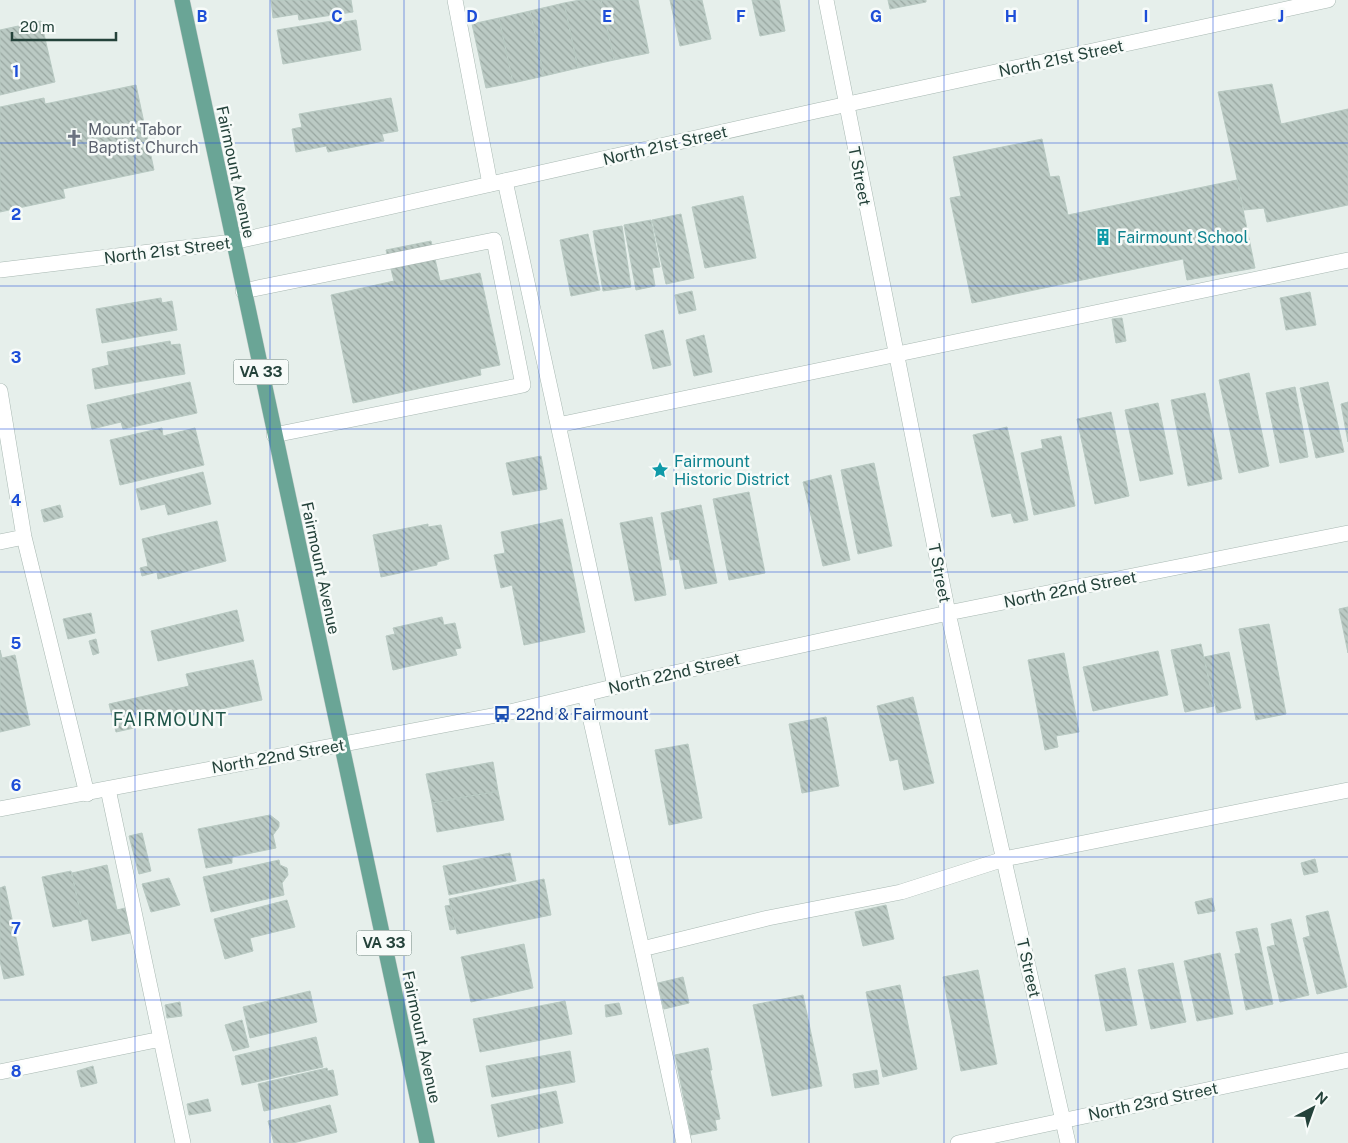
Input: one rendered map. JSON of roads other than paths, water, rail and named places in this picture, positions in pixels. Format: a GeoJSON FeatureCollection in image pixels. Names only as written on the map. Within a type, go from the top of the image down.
{"type":"FeatureCollection","features":[{"type":"Feature","properties":{"kind":"main road","name":"Fairmount Avenue"},"geometry":{"type":"LineString","coordinates":[[182,0],[427,1143]]}},
{"type":"Feature","properties":{"kind":"street"},"geometry":{"type":"LineString","coordinates":[[455,0],[497,183],[558,425],[615,686]]}},
{"type":"Feature","properties":{"kind":"street","name":"T Street"},"geometry":{"type":"LineString","coordinates":[[826,0],[948,613],[1068,1143]]}},
{"type":"Feature","properties":{"kind":"street","name":"North 21st Street"},"geometry":{"type":"LineString","coordinates":[[0,270],[233,242],[846,104],[1328,0]]}},
{"type":"Feature","properties":{"kind":"street"},"geometry":{"type":"LineString","coordinates":[[243,291],[425,256],[494,240],[523,385],[274,435]]}},
{"type":"Feature","properties":{"kind":"street"},"geometry":{"type":"LineString","coordinates":[[558,425],[896,356],[1348,260]]}},
{"type":"Feature","properties":{"kind":"street"},"geometry":{"type":"LineString","coordinates":[[0,391],[24,537],[87,794]]}},
{"type":"Feature","properties":{"kind":"street","name":"North 22nd Street"},"geometry":{"type":"LineString","coordinates":[[0,809],[502,714],[615,686],[948,613],[1348,533]]}},
{"type":"Feature","properties":{"kind":"street"},"geometry":{"type":"LineString","coordinates":[[0,542],[24,537]]}},
{"type":"Feature","properties":{"kind":"street"},"geometry":{"type":"LineString","coordinates":[[585,694],[684,1143]]}},
{"type":"Feature","properties":{"kind":"street"},"geometry":{"type":"LineString","coordinates":[[108,789],[183,1143]]}},
{"type":"Feature","properties":{"kind":"street"},"geometry":{"type":"LineString","coordinates":[[642,949],[768,918],[901,892],[1004,860],[1348,790]]}},
{"type":"Feature","properties":{"kind":"street"},"geometry":{"type":"LineString","coordinates":[[0,1072],[161,1039]]}},
{"type":"Feature","properties":{"kind":"street","name":"North 23rd Street"},"geometry":{"type":"LineString","coordinates":[[958,1143],[1348,1060]]}},
{"type":"Feature","properties":{"kind":"place","name":"Mount Tabor Baptist Church"},"geometry":{"type":"Point","coordinates":[74,138]}},
{"type":"Feature","properties":{"kind":"place","name":"Fairmount School"},"geometry":{"type":"Point","coordinates":[1103,237]}},
{"type":"Feature","properties":{"kind":"place","name":"Fairmount Historic District"},"geometry":{"type":"Point","coordinates":[660,470]}},
{"type":"Feature","properties":{"kind":"place","name":"22nd & Fairmount"},"geometry":{"type":"Point","coordinates":[502,714]}},
{"type":"Feature","properties":{"kind":"district","name":"FAIRMOUNT"},"geometry":{"type":"Point","coordinates":[170,720]}}]}
